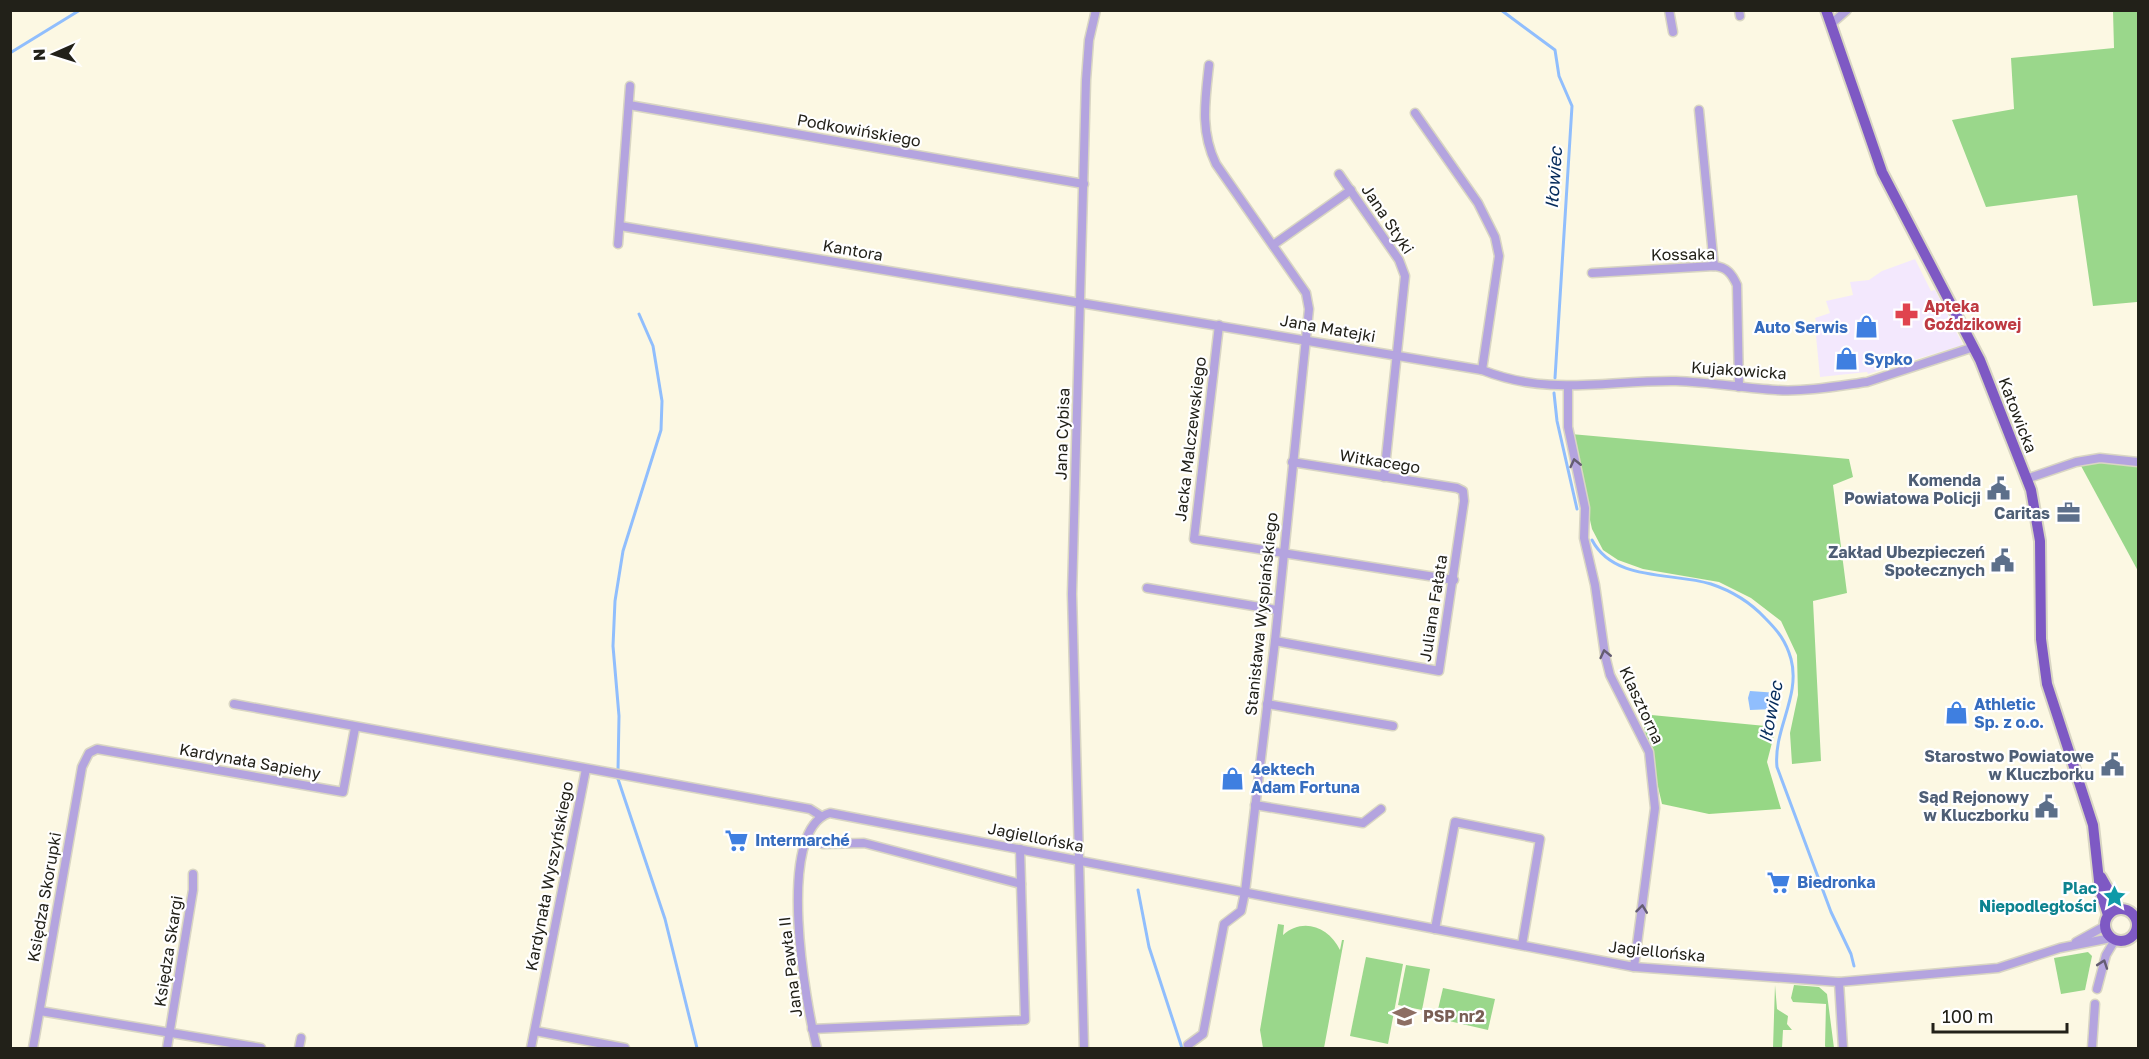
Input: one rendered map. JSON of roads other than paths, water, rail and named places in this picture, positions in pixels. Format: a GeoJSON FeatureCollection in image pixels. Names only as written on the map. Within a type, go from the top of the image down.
{"type":"FeatureCollection","features":[{"type":"Feature","properties":{"kind":"main road","name":"Katowicka"},"geometry":{"type":"LineString","coordinates":[[1826,10],[1882,172],[1974,347],[2035,506],[2040,541],[2041,639],[2044,668],[2096,840],[2099,873]]}},
{"type":"Feature","properties":{"kind":"main road"},"geometry":{"type":"LineString","coordinates":[[2099,873],[2119,909]]}},
{"type":"Feature","properties":{"kind":"main road"},"geometry":{"type":"LineString","coordinates":[[2099,873],[2100,890],[2108,915],[2105,927],[2113,939],[2133,941],[2138,924],[2129,911],[2119,909],[2108,915]]}},
{"type":"Feature","properties":{"kind":"street","name":"Jana Cybisa"},"geometry":{"type":"LineString","coordinates":[[1084,1048],[1072,594],[1087,60],[1096,10]]}},
{"type":"Feature","properties":{"kind":"street"},"geometry":{"type":"LineString","coordinates":[[1670,10],[1673,32]]}},
{"type":"Feature","properties":{"kind":"street"},"geometry":{"type":"LineString","coordinates":[[1831,24],[1847,10]]}},
{"type":"Feature","properties":{"kind":"street","name":"Stanisława Wyspiańskiego"},"geometry":{"type":"LineString","coordinates":[[1209,65],[1203,113],[1207,145],[1216,164],[1305,293],[1309,309],[1275,641],[1245,892]]}},
{"type":"Feature","properties":{"kind":"street"},"geometry":{"type":"LineString","coordinates":[[618,244],[630,86]]}},
{"type":"Feature","properties":{"kind":"street","name":"Podkowińskiego"},"geometry":{"type":"LineString","coordinates":[[629,105],[1084,184]]}},
{"type":"Feature","properties":{"kind":"street"},"geometry":{"type":"LineString","coordinates":[[1700,110],[1714,266]]}},
{"type":"Feature","properties":{"kind":"street"},"geometry":{"type":"LineString","coordinates":[[1415,113],[1478,203],[1495,237],[1499,256],[1482,370]]}},
{"type":"Feature","properties":{"kind":"street","name":"Jana Styki"},"geometry":{"type":"LineString","coordinates":[[1339,174],[1399,260],[1405,276],[1384,477]]}},
{"type":"Feature","properties":{"kind":"street"},"geometry":{"type":"LineString","coordinates":[[1273,245],[1351,190]]}},
{"type":"Feature","properties":{"kind":"street","name":"Kantora"},"geometry":{"type":"LineString","coordinates":[[620,226],[1081,304]]}},
{"type":"Feature","properties":{"kind":"street","name":"Kossaka"},"geometry":{"type":"LineString","coordinates":[[1592,273],[1721,266],[1732,274],[1737,285],[1739,387]]}},
{"type":"Feature","properties":{"kind":"street","name":"Jana Matejki"},"geometry":{"type":"LineString","coordinates":[[1081,304],[1305,338],[1482,370],[1507,380],[1568,387]]}},
{"type":"Feature","properties":{"kind":"street","name":"Jacka Malczewskiego"},"geometry":{"type":"LineString","coordinates":[[1219,326],[1194,539],[1283,553]]}},
{"type":"Feature","properties":{"kind":"street","name":"Kujakowicka"},"geometry":{"type":"LineString","coordinates":[[1568,387],[1678,381],[1779,390],[1867,382],[1974,347]]}},
{"type":"Feature","properties":{"kind":"street","name":"Klasztorna"},"geometry":{"type":"LineString","coordinates":[[1568,387],[1568,427],[1585,508],[1584,538],[1595,585],[1605,655],[1611,675],[1649,752],[1655,808],[1634,967]]}},
{"type":"Feature","properties":{"kind":"street"},"geometry":{"type":"LineString","coordinates":[[2026,478],[2076,462],[2100,458],[2139,462]]}},
{"type":"Feature","properties":{"kind":"street","name":"Witkacego"},"geometry":{"type":"LineString","coordinates":[[1292,462],[1462,492]]}},
{"type":"Feature","properties":{"kind":"street","name":"Juliana Fałata"},"geometry":{"type":"LineString","coordinates":[[1275,641],[1439,671],[1454,580],[1464,501],[1462,492]]}},
{"type":"Feature","properties":{"kind":"street"},"geometry":{"type":"LineString","coordinates":[[1283,553],[1454,580]]}},
{"type":"Feature","properties":{"kind":"street"},"geometry":{"type":"LineString","coordinates":[[1147,588],[1277,610]]}},
{"type":"Feature","properties":{"kind":"street"},"geometry":{"type":"LineString","coordinates":[[234,704],[586,769]]}},
{"type":"Feature","properties":{"kind":"street"},"geometry":{"type":"LineString","coordinates":[[1267,704],[1393,726]]}},
{"type":"Feature","properties":{"kind":"street","name":"Kardynała Sapiehy"},"geometry":{"type":"LineString","coordinates":[[89,753],[97,749],[343,792],[355,728]]}},
{"type":"Feature","properties":{"kind":"street","name":"Księdza Skorupki"},"geometry":{"type":"LineString","coordinates":[[33,1048],[82,767],[89,753]]}},
{"type":"Feature","properties":{"kind":"street","name":"Kardynała Wyszyńskiego"},"geometry":{"type":"LineString","coordinates":[[531,1048],[586,769],[810,809],[821,816]]}},
{"type":"Feature","properties":{"kind":"street"},"geometry":{"type":"LineString","coordinates":[[1255,805],[1363,823],[1380,809]]}},
{"type":"Feature","properties":{"kind":"street","name":"Jagiellońska"},"geometry":{"type":"LineString","coordinates":[[821,816],[837,814],[1634,967],[1839,982],[1998,968],[2068,946],[2113,939]]}},
{"type":"Feature","properties":{"kind":"street","name":"Jana Pawła II"},"geometry":{"type":"LineString","coordinates":[[817,1048],[812,1029],[798,933],[797,905],[807,836],[813,823],[821,816]]}},
{"type":"Feature","properties":{"kind":"street"},"geometry":{"type":"LineString","coordinates":[[1435,928],[1455,822],[1540,839],[1522,945]]}},
{"type":"Feature","properties":{"kind":"street"},"geometry":{"type":"LineString","coordinates":[[823,844],[864,843],[1021,884]]}},
{"type":"Feature","properties":{"kind":"street"},"geometry":{"type":"LineString","coordinates":[[812,1029],[1025,1020],[1020,849]]}},
{"type":"Feature","properties":{"kind":"street","name":"Księdza Skargi"},"geometry":{"type":"LineString","coordinates":[[167,1048],[193,890],[193,874]]}},
{"type":"Feature","properties":{"kind":"street"},"geometry":{"type":"LineString","coordinates":[[1188,1045],[1203,1034],[1224,924],[1240,911],[1245,892]]}},
{"type":"Feature","properties":{"kind":"street","name":"Jagiellońska"},"geometry":{"type":"LineString","coordinates":[[2068,946],[2105,927]]}},
{"type":"Feature","properties":{"kind":"street"},"geometry":{"type":"LineString","coordinates":[[2097,989],[2113,939]]}},
{"type":"Feature","properties":{"kind":"street"},"geometry":{"type":"LineString","coordinates":[[1839,982],[1843,1048]]}},
{"type":"Feature","properties":{"kind":"street"},"geometry":{"type":"LineString","coordinates":[[2092,1048],[2095,1004]]}},
{"type":"Feature","properties":{"kind":"street"},"geometry":{"type":"LineString","coordinates":[[40,1011],[261,1048]]}},
{"type":"Feature","properties":{"kind":"street"},"geometry":{"type":"LineString","coordinates":[[535,1030],[625,1048]]}},
{"type":"Feature","properties":{"kind":"street"},"geometry":{"type":"LineString","coordinates":[[299,1048],[301,1038]]}},
{"type":"Feature","properties":{"kind":"water"},"geometry":{"type":"Polygon","coordinates":[[[1750,691],[1778,693],[1775,709],[1750,710],[1748,698],[1750,691]]]}},
{"type":"Feature","properties":{"kind":"waterway"},"geometry":{"type":"LineString","coordinates":[[10,53],[80,10]]}},
{"type":"Feature","properties":{"kind":"waterway","name":"Iłowiec"},"geometry":{"type":"LineString","coordinates":[[1501,10],[1555,50],[1559,76],[1572,106],[1555,378]]}},
{"type":"Feature","properties":{"kind":"waterway"},"geometry":{"type":"LineString","coordinates":[[618,771],[619,716],[613,646],[615,601],[623,551],[661,430],[662,401],[653,346],[639,314]]}},
{"type":"Feature","properties":{"kind":"waterway","name":"Iłowiec"},"geometry":{"type":"LineString","coordinates":[[1554,393],[1557,421],[1577,509]]}},
{"type":"Feature","properties":{"kind":"waterway","name":"Iłowiec"},"geometry":{"type":"LineString","coordinates":[[1592,540],[1614,563],[1629,569],[1696,580],[1726,590],[1759,612],[1781,637],[1787,647],[1793,673],[1790,700],[1779,740],[1777,767],[1831,912],[1851,954],[1854,966]]}},
{"type":"Feature","properties":{"kind":"waterway"},"geometry":{"type":"LineString","coordinates":[[618,779],[665,919],[697,1048]]}},
{"type":"Feature","properties":{"kind":"waterway"},"geometry":{"type":"LineString","coordinates":[[1138,890],[1149,947],[1182,1048]]}},
{"type":"Feature","properties":{"kind":"place","name":"Apteka Goździkowej"},"geometry":{"type":"Point","coordinates":[1906,315]}},
{"type":"Feature","properties":{"kind":"place","name":"Auto Serwis"},"geometry":{"type":"Point","coordinates":[1866,327]}},
{"type":"Feature","properties":{"kind":"place","name":"Sypko"},"geometry":{"type":"Point","coordinates":[1846,359]}},
{"type":"Feature","properties":{"kind":"place","name":"Komenda Powiatowa Policji"},"geometry":{"type":"Point","coordinates":[1999,489]}},
{"type":"Feature","properties":{"kind":"place","name":"Caritas"},"geometry":{"type":"Point","coordinates":[2068,513]}},
{"type":"Feature","properties":{"kind":"place","name":"Zakład Ubezpieczeń Społecznych"},"geometry":{"type":"Point","coordinates":[2003,561]}},
{"type":"Feature","properties":{"kind":"place","name":"Athletic Sp. z o.o."},"geometry":{"type":"Point","coordinates":[1956,713]}},
{"type":"Feature","properties":{"kind":"place","name":"Starostwo Powiatowe w Kluczborku"},"geometry":{"type":"Point","coordinates":[2112,765]}},
{"type":"Feature","properties":{"kind":"place","name":"4ektech Adam Fortuna"},"geometry":{"type":"Point","coordinates":[1233,778]}},
{"type":"Feature","properties":{"kind":"place","name":"Sąd Rejonowy w Kluczborku"},"geometry":{"type":"Point","coordinates":[2047,806]}},
{"type":"Feature","properties":{"kind":"place","name":"Intermarché"},"geometry":{"type":"Point","coordinates":[737,840]}},
{"type":"Feature","properties":{"kind":"place","name":"Biedronka"},"geometry":{"type":"Point","coordinates":[1779,882]}},
{"type":"Feature","properties":{"kind":"place","name":"Plac Niepodległości"},"geometry":{"type":"Point","coordinates":[2115,897]}},
{"type":"Feature","properties":{"kind":"place","name":"PSP nr2"},"geometry":{"type":"Point","coordinates":[1405,1016]}}]}
